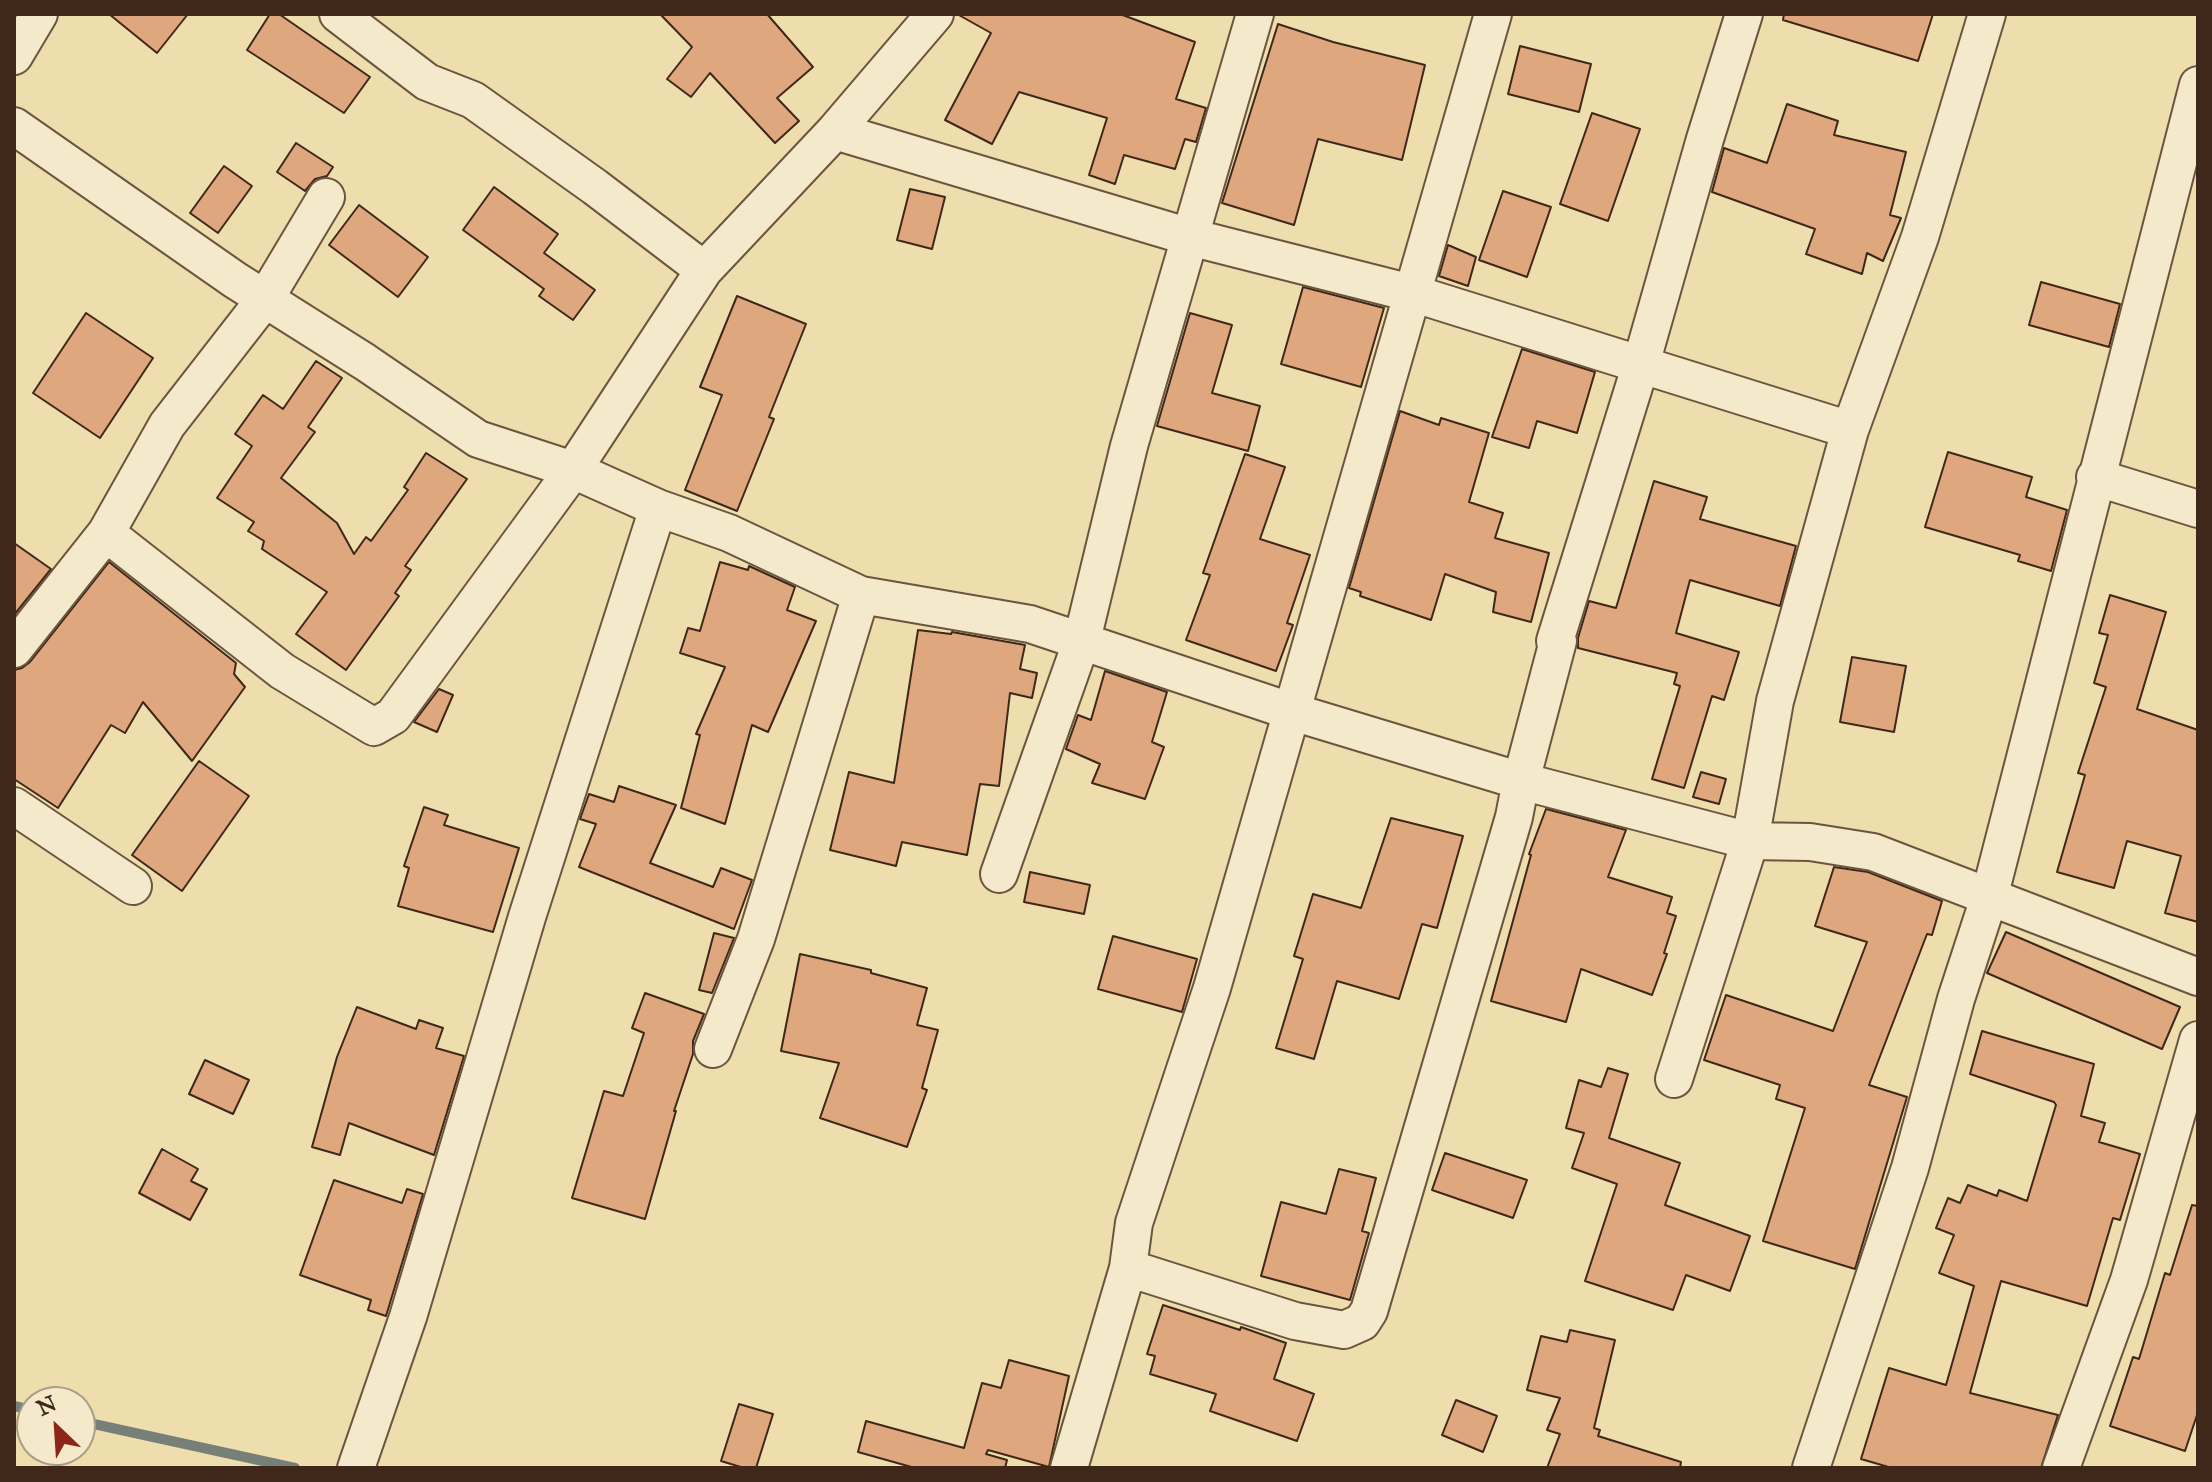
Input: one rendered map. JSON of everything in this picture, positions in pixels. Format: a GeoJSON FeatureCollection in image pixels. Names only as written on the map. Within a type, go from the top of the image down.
{"type":"FeatureCollection","features":[{"type":"Feature","properties":{"kind":"street"},"geometry":{"type":"LineString","coordinates":[[14,56],[39,14]]}},
{"type":"Feature","properties":{"kind":"street"},"geometry":{"type":"LineString","coordinates":[[338,14],[427,82],[473,100],[704,270]]}},
{"type":"Feature","properties":{"kind":"street"},"geometry":{"type":"LineString","coordinates":[[106,533],[282,671],[374,727],[393,716],[573,470],[704,270],[835,131],[935,14]]}},
{"type":"Feature","properties":{"kind":"street"},"geometry":{"type":"LineString","coordinates":[[999,874],[1082,640],[1129,446],[1255,14]]}},
{"type":"Feature","properties":{"kind":"street"},"geometry":{"type":"LineString","coordinates":[[1069,1468],[1128,1268],[1134,1223],[1212,988],[1415,294],[1493,14]]}},
{"type":"Feature","properties":{"kind":"street"},"geometry":{"type":"LineString","coordinates":[[1128,1268],[1295,1321],[1344,1330],[1362,1322],[1369,1311],[1514,817],[1558,641],[1555,641],[1744,14]]}},
{"type":"Feature","properties":{"kind":"street"},"geometry":{"type":"LineString","coordinates":[[1674,1079],[1750,841],[1775,701],[1850,430],[1920,237],[1987,14]]}},
{"type":"Feature","properties":{"kind":"street"},"geometry":{"type":"LineString","coordinates":[[1811,1468],[1910,1168],[1956,999],[1989,898],[2198,85]]}},
{"type":"Feature","properties":{"kind":"street"},"geometry":{"type":"LineString","coordinates":[[14,126],[265,299],[478,439],[573,470],[658,508],[729,533],[861,595],[1030,624],[1293,712],[1521,781],[1750,841],[1810,842],[1873,852],[2198,977]]}},
{"type":"Feature","properties":{"kind":"street"},"geometry":{"type":"LineString","coordinates":[[835,131],[1190,237],[1415,294],[1850,430]]}},
{"type":"Feature","properties":{"kind":"street"},"geometry":{"type":"LineString","coordinates":[[14,649],[106,533],[167,425],[265,299],[326,197]]}},
{"type":"Feature","properties":{"kind":"street"},"geometry":{"type":"LineString","coordinates":[[2095,477],[2198,509]]}},
{"type":"Feature","properties":{"kind":"street"},"geometry":{"type":"LineString","coordinates":[[356,1468],[408,1317],[527,917],[658,508]]}},
{"type":"Feature","properties":{"kind":"street"},"geometry":{"type":"LineString","coordinates":[[713,1049],[756,939],[861,595]]}},
{"type":"Feature","properties":{"kind":"street"},"geometry":{"type":"LineString","coordinates":[[14,806],[133,886]]}},
{"type":"Feature","properties":{"kind":"street"},"geometry":{"type":"LineString","coordinates":[[2061,1468],[2129,1280],[2198,1040]]}},
{"type":"Feature","properties":{"kind":"building"},"geometry":{"type":"Polygon","coordinates":[[[109,14],[188,14],[157,53],[109,14]]]}},
{"type":"Feature","properties":{"kind":"building"},"geometry":{"type":"Polygon","coordinates":[[[270,14],[279,14],[370,77],[344,113],[247,50],[270,14]]]}},
{"type":"Feature","properties":{"kind":"building"},"geometry":{"type":"Polygon","coordinates":[[[660,14],[767,14],[813,67],[777,98],[799,121],[775,143],[710,73],[691,97],[667,79],[692,47],[660,14]]]}},
{"type":"Feature","properties":{"kind":"building"},"geometry":{"type":"Polygon","coordinates":[[[957,14],[1120,14],[1195,42],[1176,99],[1206,108],[1196,142],[1185,139],[1175,169],[1124,155],[1115,184],[1089,175],[1107,118],[1019,92],[992,144],[945,120],[991,33],[957,14]]]}},
{"type":"Feature","properties":{"kind":"building"},"geometry":{"type":"Polygon","coordinates":[[[1784,14],[1933,14],[1918,61],[1783,20],[1784,14]]]}},
{"type":"Feature","properties":{"kind":"building"},"geometry":{"type":"Polygon","coordinates":[[[1278,24],[1333,42],[1425,65],[1402,160],[1318,139],[1294,225],[1222,203],[1278,24]]]}},
{"type":"Feature","properties":{"kind":"building"},"geometry":{"type":"Polygon","coordinates":[[[1520,46],[1591,64],[1579,112],[1508,94],[1520,46]]]}},
{"type":"Feature","properties":{"kind":"building"},"geometry":{"type":"Polygon","coordinates":[[[1787,104],[1838,121],[1834,135],[1906,152],[1890,215],[1901,218],[1883,261],[1867,253],[1862,274],[1806,254],[1815,229],[1712,192],[1724,148],[1767,163],[1787,104]]]}},
{"type":"Feature","properties":{"kind":"building"},"geometry":{"type":"Polygon","coordinates":[[[1592,113],[1640,129],[1608,221],[1560,204],[1592,113]]]}},
{"type":"Feature","properties":{"kind":"building"},"geometry":{"type":"Polygon","coordinates":[[[296,143],[333,167],[327,176],[315,179],[305,191],[277,172],[296,143]]]}},
{"type":"Feature","properties":{"kind":"building"},"geometry":{"type":"Polygon","coordinates":[[[224,166],[252,186],[218,233],[190,213],[224,166]]]}},
{"type":"Feature","properties":{"kind":"building"},"geometry":{"type":"Polygon","coordinates":[[[494,187],[558,234],[544,253],[595,290],[573,320],[539,296],[544,289],[463,230],[494,187]]]}},
{"type":"Feature","properties":{"kind":"building"},"geometry":{"type":"Polygon","coordinates":[[[910,189],[945,197],[932,249],[897,240],[910,189]]]}},
{"type":"Feature","properties":{"kind":"building"},"geometry":{"type":"Polygon","coordinates":[[[1503,191],[1551,207],[1527,277],[1479,260],[1503,191]]]}},
{"type":"Feature","properties":{"kind":"building"},"geometry":{"type":"Polygon","coordinates":[[[359,205],[428,257],[398,297],[329,245],[359,205]]]}},
{"type":"Feature","properties":{"kind":"building"},"geometry":{"type":"Polygon","coordinates":[[[1448,245],[1476,257],[1468,286],[1439,276],[1448,245]]]}},
{"type":"Feature","properties":{"kind":"building"},"geometry":{"type":"Polygon","coordinates":[[[2041,282],[2120,304],[2109,347],[2029,325],[2041,282]]]}},
{"type":"Feature","properties":{"kind":"building"},"geometry":{"type":"Polygon","coordinates":[[[1303,287],[1384,308],[1361,387],[1281,364],[1303,287]]]}},
{"type":"Feature","properties":{"kind":"building"},"geometry":{"type":"Polygon","coordinates":[[[737,296],[806,324],[769,417],[774,419],[737,511],[685,490],[722,395],[700,387],[737,296]]]}},
{"type":"Feature","properties":{"kind":"building"},"geometry":{"type":"Polygon","coordinates":[[[86,313],[153,358],[100,438],[33,393],[86,313]]]}},
{"type":"Feature","properties":{"kind":"building"},"geometry":{"type":"Polygon","coordinates":[[[1190,313],[1232,325],[1212,393],[1260,406],[1248,451],[1157,426],[1190,313]]]}},
{"type":"Feature","properties":{"kind":"building"},"geometry":{"type":"Polygon","coordinates":[[[1522,349],[1595,372],[1577,433],[1537,421],[1529,448],[1492,437],[1522,349]]]}},
{"type":"Feature","properties":{"kind":"building"},"geometry":{"type":"Polygon","coordinates":[[[316,361],[342,378],[308,427],[315,432],[281,478],[337,523],[354,554],[366,537],[371,541],[408,490],[404,487],[426,453],[467,479],[405,566],[411,570],[395,593],[399,596],[346,670],[296,634],[327,592],[262,549],[264,541],[248,531],[254,522],[217,498],[252,446],[235,434],[263,395],[283,409],[316,361]]]}},
{"type":"Feature","properties":{"kind":"building"},"geometry":{"type":"Polygon","coordinates":[[[1400,411],[1439,425],[1441,418],[1489,433],[1469,502],[1503,513],[1495,538],[1549,553],[1531,622],[1493,612],[1496,592],[1445,574],[1431,620],[1360,596],[1361,592],[1349,588],[1400,411]]]}},
{"type":"Feature","properties":{"kind":"building"},"geometry":{"type":"Polygon","coordinates":[[[1948,452],[2032,477],[2026,497],[2067,510],[2051,571],[2018,561],[2020,555],[1925,527],[1948,452]]]}},
{"type":"Feature","properties":{"kind":"building"},"geometry":{"type":"Polygon","coordinates":[[[1245,454],[1285,467],[1260,539],[1310,555],[1287,623],[1293,625],[1276,671],[1186,640],[1210,575],[1203,573],[1245,454]]]}},
{"type":"Feature","properties":{"kind":"building"},"geometry":{"type":"Polygon","coordinates":[[[1654,481],[1707,497],[1700,519],[1796,546],[1780,606],[1690,580],[1676,633],[1739,652],[1724,700],[1712,696],[1684,788],[1652,779],[1680,686],[1674,684],[1677,673],[1578,648],[1589,601],[1616,608],[1654,481]]]}},
{"type":"Feature","properties":{"kind":"building"},"geometry":{"type":"Polygon","coordinates":[[[14,543],[51,569],[14,615],[14,543]]]}},
{"type":"Feature","properties":{"kind":"building"},"geometry":{"type":"Polygon","coordinates":[[[109,562],[236,663],[234,674],[245,687],[192,761],[143,702],[125,733],[111,725],[58,808],[14,779],[14,670],[30,662],[109,562]]]}},
{"type":"Feature","properties":{"kind":"building"},"geometry":{"type":"Polygon","coordinates":[[[720,562],[748,570],[749,566],[795,587],[787,610],[816,621],[768,732],[752,725],[725,824],[681,808],[700,735],[696,734],[725,667],[680,653],[688,628],[700,631],[720,562]]]}},
{"type":"Feature","properties":{"kind":"building"},"geometry":{"type":"Polygon","coordinates":[[[2110,595],[2166,612],[2137,709],[2198,730],[2198,922],[2165,913],[2181,856],[2127,841],[2114,888],[2057,872],[2085,775],[2078,773],[2106,687],[2094,683],[2108,635],[2099,633],[2110,595]]]}},
{"type":"Feature","properties":{"kind":"building"},"geometry":{"type":"Polygon","coordinates":[[[918,630],[952,632],[1025,645],[1020,669],[1037,673],[1032,698],[1010,693],[999,786],[980,784],[967,855],[902,842],[896,866],[830,850],[849,772],[894,783],[918,630]]]}},
{"type":"Feature","properties":{"kind":"building"},"geometry":{"type":"Polygon","coordinates":[[[1852,657],[1906,666],[1894,732],[1840,722],[1852,657]]]}},
{"type":"Feature","properties":{"kind":"building"},"geometry":{"type":"Polygon","coordinates":[[[1105,671],[1167,692],[1152,742],[1164,747],[1145,799],[1092,783],[1100,764],[1066,749],[1078,715],[1091,720],[1105,671]]]}},
{"type":"Feature","properties":{"kind":"building"},"geometry":{"type":"Polygon","coordinates":[[[439,689],[453,695],[437,732],[414,722],[439,689]]]}},
{"type":"Feature","properties":{"kind":"building"},"geometry":{"type":"Polygon","coordinates":[[[199,761],[249,796],[182,891],[132,855],[199,761]]]}},
{"type":"Feature","properties":{"kind":"building"},"geometry":{"type":"Polygon","coordinates":[[[1701,772],[1726,779],[1719,804],[1693,797],[1701,772]]]}},
{"type":"Feature","properties":{"kind":"building"},"geometry":{"type":"Polygon","coordinates":[[[619,786],[676,805],[650,863],[713,887],[721,868],[752,880],[734,929],[579,867],[596,824],[580,819],[589,794],[614,802],[619,786]]]}},
{"type":"Feature","properties":{"kind":"building"},"geometry":{"type":"Polygon","coordinates":[[[424,807],[448,815],[444,825],[519,848],[493,932],[398,906],[409,868],[404,866],[424,807]]]}},
{"type":"Feature","properties":{"kind":"building"},"geometry":{"type":"Polygon","coordinates":[[[1546,809],[1626,830],[1608,877],[1672,897],[1667,913],[1676,916],[1664,953],[1667,954],[1652,995],[1581,969],[1566,1022],[1491,1001],[1529,854],[1546,809]]]}},
{"type":"Feature","properties":{"kind":"building"},"geometry":{"type":"Polygon","coordinates":[[[1391,818],[1463,836],[1437,928],[1422,924],[1399,999],[1337,981],[1314,1059],[1276,1048],[1303,959],[1294,956],[1313,894],[1361,908],[1391,818]]]}},
{"type":"Feature","properties":{"kind":"building"},"geometry":{"type":"Polygon","coordinates":[[[1834,867],[1868,872],[1942,901],[1932,935],[1927,934],[1869,1085],[1907,1097],[1855,1269],[1763,1241],[1805,1108],[1776,1099],[1780,1085],[1704,1060],[1726,995],[1833,1031],[1867,942],[1815,926],[1834,867]]]}},
{"type":"Feature","properties":{"kind":"building"},"geometry":{"type":"Polygon","coordinates":[[[1030,872],[1090,885],[1084,914],[1024,902],[1030,872]]]}},
{"type":"Feature","properties":{"kind":"building"},"geometry":{"type":"Polygon","coordinates":[[[2006,932],[2180,1007],[2162,1049],[1987,973],[2006,932]]]}},
{"type":"Feature","properties":{"kind":"building"},"geometry":{"type":"Polygon","coordinates":[[[714,933],[734,938],[712,993],[699,990],[714,933]]]}},
{"type":"Feature","properties":{"kind":"building"},"geometry":{"type":"Polygon","coordinates":[[[1113,936],[1197,959],[1182,1012],[1098,989],[1113,936]]]}},
{"type":"Feature","properties":{"kind":"building"},"geometry":{"type":"Polygon","coordinates":[[[800,954],[871,970],[871,973],[927,988],[917,1025],[938,1030],[922,1088],[927,1090],[907,1147],[820,1118],[839,1063],[781,1051],[800,954]]]}},
{"type":"Feature","properties":{"kind":"building"},"geometry":{"type":"Polygon","coordinates":[[[645,993],[704,1014],[693,1041],[693,1054],[645,1219],[572,1198],[604,1091],[623,1096],[644,1033],[632,1028],[645,993]]]}},
{"type":"Feature","properties":{"kind":"building"},"geometry":{"type":"Polygon","coordinates":[[[357,1007],[416,1029],[419,1020],[443,1028],[436,1048],[464,1056],[434,1155],[349,1123],[340,1155],[312,1147],[337,1057],[357,1007]]]}},
{"type":"Feature","properties":{"kind":"building"},"geometry":{"type":"Polygon","coordinates":[[[1982,1031],[2094,1064],[2081,1116],[2105,1123],[2099,1142],[2140,1154],[2120,1220],[2113,1218],[2087,1306],[2001,1281],[1970,1393],[2058,1415],[2041,1468],[1892,1468],[1861,1459],[1889,1368],[1946,1385],[1974,1286],[1939,1273],[1954,1235],[1936,1228],[1948,1198],[1960,1203],[1968,1185],[1997,1196],[1999,1190],[2027,1201],[2056,1105],[1970,1074],[1982,1031]]]}},
{"type":"Feature","properties":{"kind":"building"},"geometry":{"type":"Polygon","coordinates":[[[205,1060],[249,1080],[233,1114],[189,1094],[205,1060]]]}},
{"type":"Feature","properties":{"kind":"building"},"geometry":{"type":"Polygon","coordinates":[[[1608,1068],[1628,1074],[1609,1138],[1680,1163],[1665,1205],[1750,1236],[1730,1291],[1686,1275],[1673,1310],[1585,1281],[1617,1184],[1572,1168],[1584,1133],[1566,1128],[1579,1080],[1601,1087],[1608,1068]]]}},
{"type":"Feature","properties":{"kind":"building"},"geometry":{"type":"Polygon","coordinates":[[[162,1149],[198,1169],[191,1181],[207,1189],[190,1220],[139,1193],[162,1149]]]}},
{"type":"Feature","properties":{"kind":"building"},"geometry":{"type":"Polygon","coordinates":[[[1445,1153],[1527,1180],[1513,1218],[1432,1190],[1445,1153]]]}},
{"type":"Feature","properties":{"kind":"building"},"geometry":{"type":"Polygon","coordinates":[[[1339,1169],[1376,1178],[1362,1231],[1369,1233],[1350,1300],[1261,1276],[1281,1202],[1326,1214],[1339,1169]]]}},
{"type":"Feature","properties":{"kind":"building"},"geometry":{"type":"Polygon","coordinates":[[[334,1180],[402,1203],[407,1189],[423,1194],[386,1316],[368,1310],[371,1300],[300,1275],[334,1180]]]}},
{"type":"Feature","properties":{"kind":"building"},"geometry":{"type":"Polygon","coordinates":[[[2192,1205],[2198,1206],[2198,1412],[2185,1451],[2110,1426],[2133,1357],[2139,1359],[2165,1273],[2170,1275],[2192,1205]]]}},
{"type":"Feature","properties":{"kind":"building"},"geometry":{"type":"Polygon","coordinates":[[[1163,1305],[1286,1343],[1274,1379],[1314,1394],[1297,1441],[1210,1411],[1216,1394],[1150,1374],[1155,1356],[1147,1354],[1163,1305]]]}},
{"type":"Feature","properties":{"kind":"building"},"geometry":{"type":"Polygon","coordinates":[[[1570,1330],[1615,1340],[1594,1428],[1600,1430],[1598,1436],[1681,1462],[1680,1468],[1547,1468],[1560,1434],[1547,1430],[1560,1398],[1527,1390],[1541,1336],[1567,1342],[1570,1330]]]}},
{"type":"Feature","properties":{"kind":"building"},"geometry":{"type":"Polygon","coordinates":[[[1009,1360],[1069,1376],[1049,1467],[988,1450],[986,1454],[1007,1460],[1005,1468],[915,1468],[858,1452],[866,1421],[964,1448],[982,1383],[1001,1388],[1009,1360]]]}},
{"type":"Feature","properties":{"kind":"building"},"geometry":{"type":"Polygon","coordinates":[[[1456,1400],[1497,1416],[1483,1452],[1442,1435],[1456,1400]]]}},
{"type":"Feature","properties":{"kind":"building"},"geometry":{"type":"Polygon","coordinates":[[[739,1404],[773,1414],[756,1468],[721,1461],[739,1404]]]}},
{"type":"Feature","properties":{"kind":"waterway"},"geometry":{"type":"LineString","coordinates":[[96,1424],[295,1468]]}}]}
